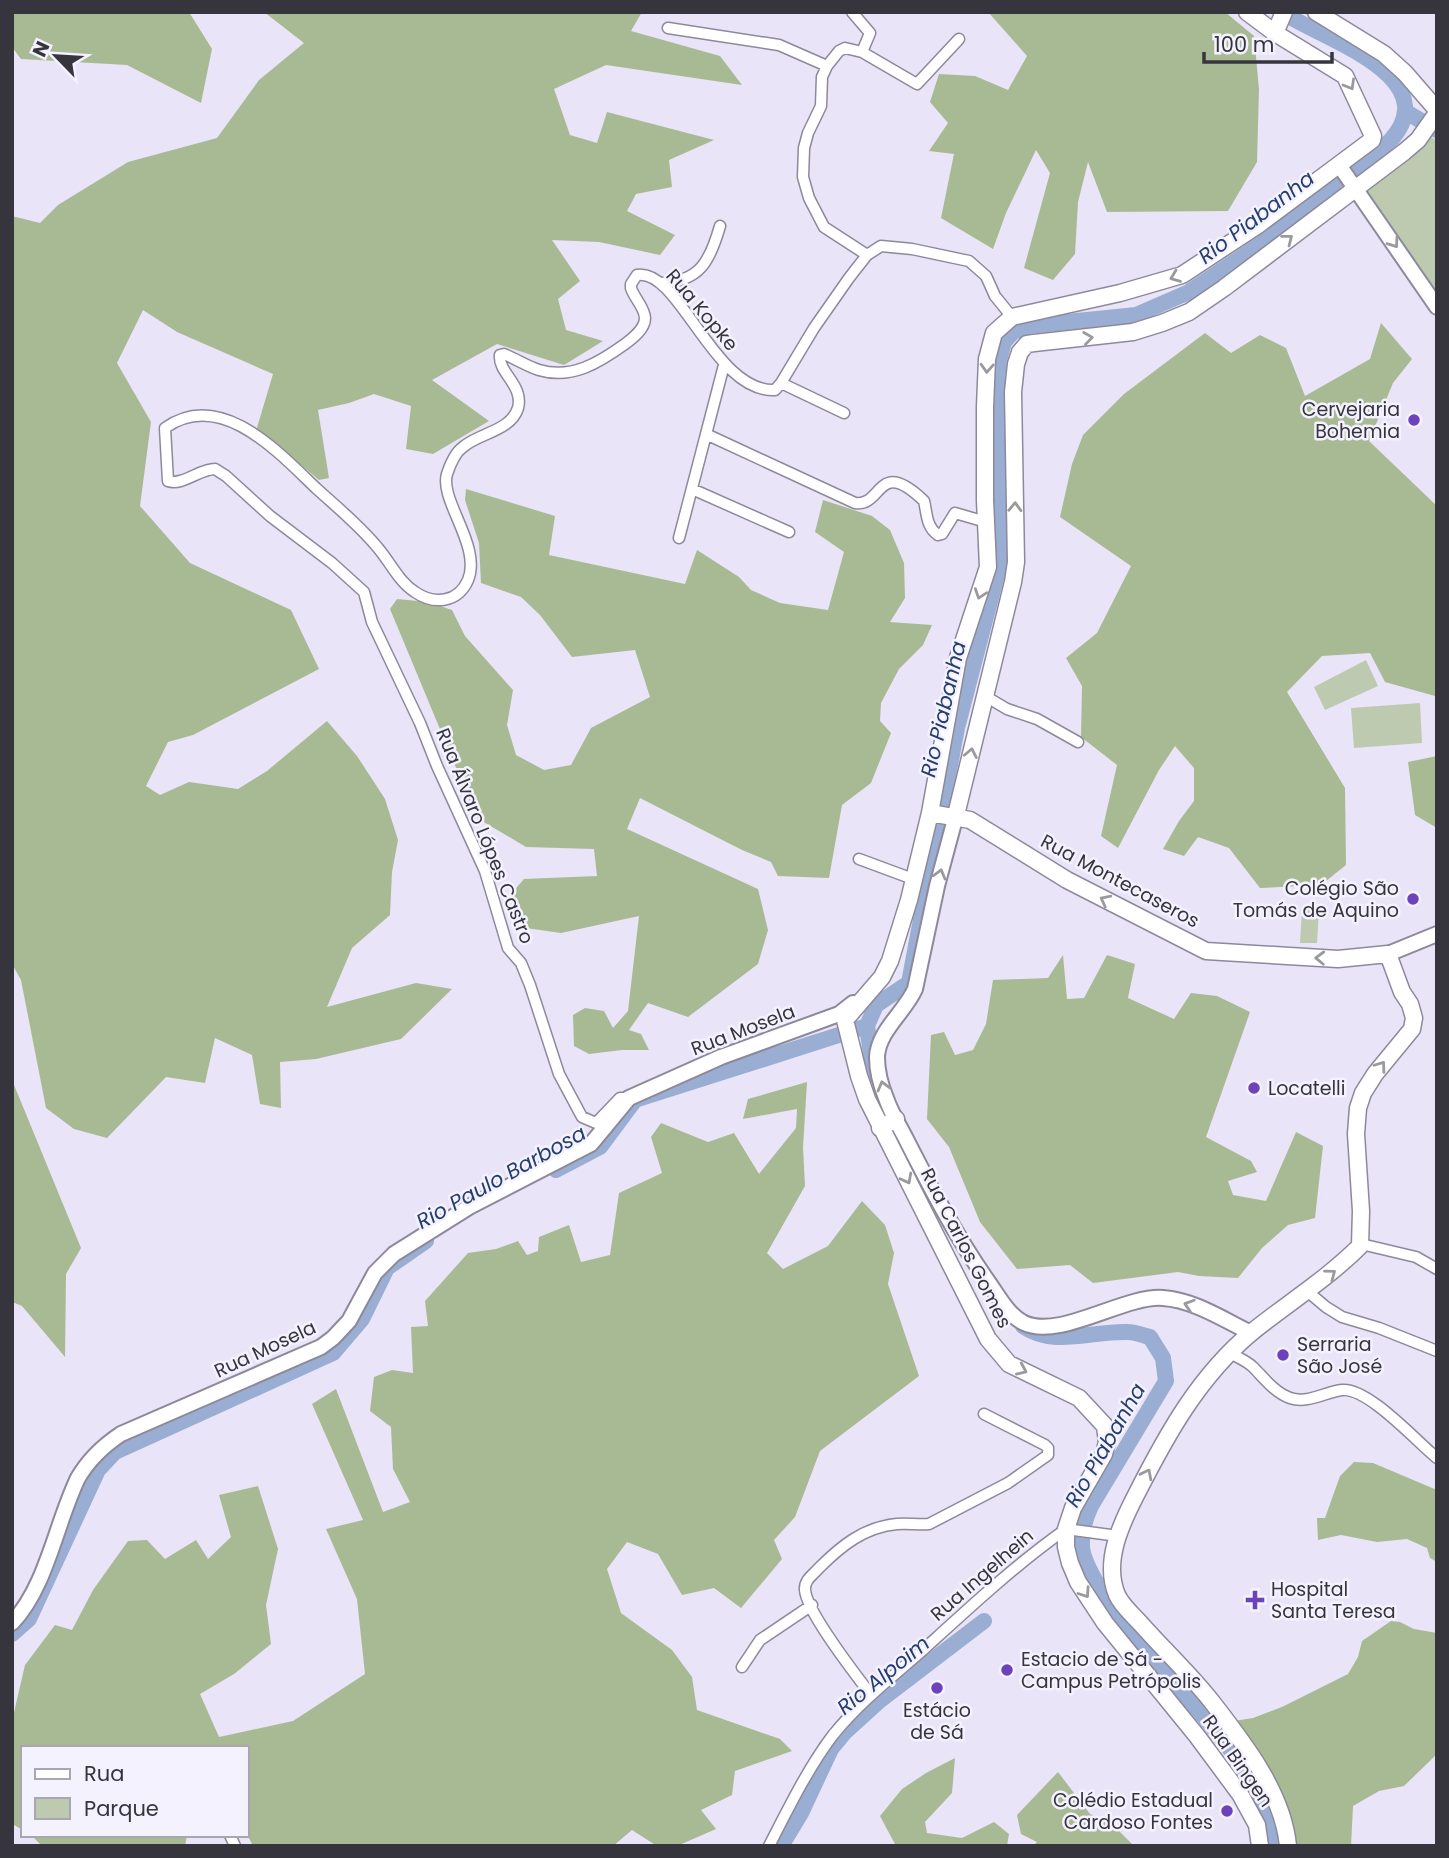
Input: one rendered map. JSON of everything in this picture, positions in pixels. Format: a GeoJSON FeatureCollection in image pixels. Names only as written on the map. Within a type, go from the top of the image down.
{"type":"FeatureCollection","features":[{"type":"Feature","properties":{"kind":"main road"},"geometry":{"type":"LineString","coordinates":[[842,1017],[870,990],[890,961],[909,900],[930,813],[958,658],[988,567],[987,359],[994,333],[1012,317],[1142,288],[1182,275],[1258,225],[1372,140],[1373,136],[1345,76],[1275,33],[1247,12]]}},
{"type":"Feature","properties":{"kind":"main road"},"geometry":{"type":"LineString","coordinates":[[1275,33],[1284,12]]}},
{"type":"Feature","properties":{"kind":"main road"},"geometry":{"type":"LineString","coordinates":[[955,819],[1016,562],[1013,393],[1020,352],[1027,344],[1133,332],[1189,312],[1224,288],[1353,186],[1418,140],[1436,114],[1405,73],[1384,54],[1316,12]]}},
{"type":"Feature","properties":{"kind":"main road"},"geometry":{"type":"LineString","coordinates":[[1012,317],[1027,344]]}},
{"type":"Feature","properties":{"kind":"main road","name":"Rua Montecaseros"},"geometry":{"type":"LineString","coordinates":[[930,813],[970,820],[1067,880],[1206,951],[1338,959],[1388,954]]}},
{"type":"Feature","properties":{"kind":"main road"},"geometry":{"type":"LineString","coordinates":[[1361,1244],[1356,1134],[1358,1108],[1375,1073],[1412,1029],[1414,1018],[1388,954]]}},
{"type":"Feature","properties":{"kind":"main road","name":"Rua Carlos Gomes"},"geometry":{"type":"LineString","coordinates":[[842,1017],[859,1076],[880,1128],[946,1253],[977,1323],[1009,1364],[1079,1398],[1105,1426],[1107,1443],[1104,1454],[1073,1508],[1066,1530]]}},
{"type":"Feature","properties":{"kind":"main road"},"geometry":{"type":"LineString","coordinates":[[880,1128],[896,1119]]}},
{"type":"Feature","properties":{"kind":"main road","name":"Rua Bingen"},"geometry":{"type":"LineString","coordinates":[[1288,1846],[1278,1804],[1239,1740],[1201,1688],[1119,1600],[1112,1576],[1118,1536],[1126,1515],[1171,1428],[1193,1395],[1251,1333],[1339,1268],[1361,1244]]}},
{"type":"Feature","properties":{"kind":"main road","name":"Rua Bingen"},"geometry":{"type":"LineString","coordinates":[[1066,1530],[1066,1547],[1078,1583],[1105,1623],[1197,1736],[1240,1794],[1257,1825],[1260,1846]]}},
{"type":"Feature","properties":{"kind":"street"},"geometry":{"type":"LineString","coordinates":[[852,12],[870,33],[862,52]]}},
{"type":"Feature","properties":{"kind":"street"},"geometry":{"type":"LineString","coordinates":[[668,28],[779,45],[827,66]]}},
{"type":"Feature","properties":{"kind":"street"},"geometry":{"type":"LineString","coordinates":[[867,255],[824,227],[805,187],[804,148],[821,106],[821,83],[827,66],[843,49],[862,52],[917,84],[959,39]]}},
{"type":"Feature","properties":{"kind":"street"},"geometry":{"type":"LineString","coordinates":[[1340,166],[1437,307]]}},
{"type":"Feature","properties":{"kind":"street"},"geometry":{"type":"LineString","coordinates":[[660,284],[683,281],[694,276],[715,244],[720,226]]}},
{"type":"Feature","properties":{"kind":"street"},"geometry":{"type":"LineString","coordinates":[[845,413],[781,383],[814,328],[867,255],[881,246],[969,261],[986,276],[995,296],[1012,317]]}},
{"type":"Feature","properties":{"kind":"street","name":"Rua Kopke"},"geometry":{"type":"LineString","coordinates":[[332,563],[270,516],[215,469],[196,473],[178,482],[168,481],[165,428],[189,415],[200,414],[232,423],[262,438],[362,530],[408,587],[428,599],[442,601],[453,598],[461,591],[470,573],[469,554],[462,526],[447,493],[447,473],[462,447],[508,422],[518,408],[519,398],[515,384],[500,362],[500,355],[504,354],[539,370],[555,373],[575,371],[597,363],[628,342],[643,327],[645,318],[631,288],[637,275],[644,274],[660,284],[688,314],[724,365],[740,379],[757,387],[775,390],[781,383]]}},
{"type":"Feature","properties":{"kind":"street"},"geometry":{"type":"LineString","coordinates":[[679,538],[708,435],[724,365]]}},
{"type":"Feature","properties":{"kind":"street"},"geometry":{"type":"LineString","coordinates":[[708,435],[855,503],[865,502],[888,482],[894,481],[924,501],[932,531],[938,536],[955,513],[986,522]]}},
{"type":"Feature","properties":{"kind":"street"},"geometry":{"type":"LineString","coordinates":[[692,489],[789,532]]}},
{"type":"Feature","properties":{"kind":"street","name":"Rua Álvaro Lópes Castro"},"geometry":{"type":"LineString","coordinates":[[332,563],[364,592],[372,622],[485,871],[508,948],[525,974],[559,1074],[575,1108],[582,1116],[596,1124],[620,1098],[629,1098]]}},
{"type":"Feature","properties":{"kind":"street"},"geometry":{"type":"LineString","coordinates":[[985,696],[1007,709],[1037,719],[1078,742]]}},
{"type":"Feature","properties":{"kind":"street"},"geometry":{"type":"LineString","coordinates":[[955,819],[937,886],[915,989],[909,1004],[878,1043],[878,1068],[886,1098],[965,1251],[1003,1304],[1023,1322],[1041,1327],[1057,1325],[1144,1300],[1164,1298],[1208,1312],[1251,1333]]}},
{"type":"Feature","properties":{"kind":"street"},"geometry":{"type":"LineString","coordinates":[[859,859],[913,879]]}},
{"type":"Feature","properties":{"kind":"street","name":"Rua Montecaseros"},"geometry":{"type":"LineString","coordinates":[[1388,954],[1436,938]]}},
{"type":"Feature","properties":{"kind":"street","name":"Rua Mosela"},"geometry":{"type":"LineString","coordinates":[[12,1623],[28,1602],[78,1478],[86,1464],[105,1444],[121,1434],[321,1347],[349,1321],[375,1273],[394,1254],[469,1207],[591,1144],[629,1098],[721,1057],[842,1017]]}},
{"type":"Feature","properties":{"kind":"street"},"geometry":{"type":"LineString","coordinates":[[1361,1244],[1416,1257],[1437,1269]]}},
{"type":"Feature","properties":{"kind":"street"},"geometry":{"type":"LineString","coordinates":[[1307,1291],[1342,1317],[1379,1328],[1437,1351]]}},
{"type":"Feature","properties":{"kind":"street"},"geometry":{"type":"LineString","coordinates":[[1230,1353],[1251,1364],[1262,1378],[1291,1399],[1309,1399],[1344,1390],[1357,1394],[1395,1418],[1408,1434],[1437,1458]]}},
{"type":"Feature","properties":{"kind":"street"},"geometry":{"type":"LineString","coordinates":[[872,1695],[835,1647],[812,1605],[805,1588],[807,1580],[840,1546],[866,1532],[888,1525],[929,1524],[1008,1483],[1048,1455],[1045,1445],[984,1414]]}},
{"type":"Feature","properties":{"kind":"street"},"geometry":{"type":"LineString","coordinates":[[1066,1530],[1118,1536]]}},
{"type":"Feature","properties":{"kind":"street","name":"Rua Ingelhein"},"geometry":{"type":"LineString","coordinates":[[769,1846],[823,1749],[835,1733],[872,1695],[1025,1559],[1066,1530]]}},
{"type":"Feature","properties":{"kind":"street"},"geometry":{"type":"LineString","coordinates":[[742,1667],[760,1640],[812,1605]]}},
{"type":"Feature","properties":{"kind":"green space"},"geometry":{"type":"Polygon","coordinates":[[[12,12],[189,12],[212,49],[201,103],[127,65],[21,59],[12,47],[12,12]]]}},
{"type":"Feature","properties":{"kind":"green space"},"geometry":{"type":"Polygon","coordinates":[[[264,12],[642,12],[631,31],[720,56],[742,85],[606,65],[554,89],[570,135],[597,143],[607,112],[714,140],[669,160],[672,187],[636,194],[627,211],[675,235],[660,255],[599,242],[552,240],[580,281],[558,299],[566,330],[603,341],[564,365],[497,344],[432,380],[489,421],[433,454],[406,449],[411,406],[374,394],[318,410],[329,478],[319,480],[264,434],[256,431],[273,374],[177,332],[143,310],[117,363],[151,422],[140,506],[190,563],[291,610],[319,669],[193,735],[168,742],[146,786],[160,795],[189,782],[238,789],[267,771],[327,721],[357,756],[385,799],[398,840],[392,872],[390,915],[352,948],[327,1007],[416,983],[452,989],[401,1039],[316,1059],[280,1062],[281,1108],[260,1104],[252,1055],[215,1038],[205,1083],[166,1077],[107,1138],[74,1129],[46,1108],[21,980],[12,964],[12,216],[40,223],[58,205],[128,162],[217,138],[259,80],[304,43],[264,12]]]}},
{"type":"Feature","properties":{"kind":"green space"},"geometry":{"type":"Polygon","coordinates":[[[988,12],[1225,12],[1254,36],[1259,89],[1257,162],[1228,211],[1107,212],[1088,162],[1078,202],[1075,254],[1053,280],[1024,268],[1050,173],[1036,150],[1006,213],[993,249],[941,218],[954,154],[929,151],[948,123],[930,102],[939,74],[975,76],[1008,90],[1027,56],[988,12]]]}},
{"type":"Feature","properties":{"kind":"green space"},"geometry":{"type":"Polygon","coordinates":[[[1427,135],[1437,140],[1437,291],[1431,290],[1363,188],[1427,135]]]}},
{"type":"Feature","properties":{"kind":"green space"},"geometry":{"type":"Polygon","coordinates":[[[1381,323],[1412,359],[1393,383],[1369,441],[1437,506],[1437,698],[1385,682],[1370,653],[1322,656],[1287,692],[1345,788],[1346,865],[1321,885],[1260,888],[1229,848],[1198,837],[1184,856],[1163,849],[1194,801],[1194,768],[1175,746],[1159,770],[1118,848],[1101,836],[1117,765],[1081,737],[1082,686],[1066,658],[1097,633],[1131,566],[1060,517],[1072,464],[1083,435],[1124,394],[1205,333],[1231,353],[1260,335],[1286,348],[1305,396],[1370,359],[1381,323]]]}},
{"type":"Feature","properties":{"kind":"green space"},"geometry":{"type":"Polygon","coordinates":[[[466,489],[555,516],[549,555],[685,584],[697,550],[739,577],[751,590],[780,603],[828,610],[844,552],[815,532],[823,500],[872,516],[890,530],[904,563],[905,598],[890,622],[932,625],[923,645],[899,669],[881,703],[880,721],[891,733],[871,783],[842,805],[829,878],[778,876],[771,862],[640,798],[627,829],[758,889],[768,930],[758,964],[688,1017],[648,1003],[629,1030],[641,1034],[649,1050],[589,1054],[574,1046],[573,1015],[585,1008],[604,1011],[613,1028],[628,1011],[639,916],[561,933],[526,928],[511,894],[524,879],[597,876],[594,849],[526,847],[477,818],[390,609],[397,599],[428,602],[452,610],[465,636],[513,690],[507,725],[516,755],[544,770],[571,765],[591,728],[650,697],[635,650],[572,657],[540,615],[521,597],[481,583],[479,543],[465,500],[466,489]]]}},
{"type":"Feature","properties":{"kind":"green space"},"geometry":{"type":"Polygon","coordinates":[[[1366,660],[1378,686],[1325,710],[1314,687],[1366,660]]]}},
{"type":"Feature","properties":{"kind":"green space"},"geometry":{"type":"Polygon","coordinates":[[[1420,703],[1422,743],[1354,748],[1351,708],[1420,703]]]}},
{"type":"Feature","properties":{"kind":"green space"},"geometry":{"type":"Polygon","coordinates":[[[1437,756],[1437,828],[1415,815],[1408,762],[1437,756]]]}},
{"type":"Feature","properties":{"kind":"green space"},"geometry":{"type":"Polygon","coordinates":[[[1302,910],[1319,910],[1317,943],[1300,943],[1302,910]]]}},
{"type":"Feature","properties":{"kind":"green space"},"geometry":{"type":"Polygon","coordinates":[[[1063,955],[1067,999],[1084,998],[1107,955],[1135,964],[1128,998],[1174,1019],[1191,993],[1217,996],[1250,1012],[1206,1137],[1251,1161],[1257,1172],[1228,1181],[1233,1195],[1266,1201],[1296,1132],[1323,1146],[1315,1218],[1288,1225],[1262,1248],[1238,1278],[1178,1272],[1093,1283],[1070,1265],[1017,1269],[980,1222],[949,1147],[927,1119],[931,1035],[944,1032],[955,1055],[973,1050],[986,1024],[993,980],[1048,978],[1063,955]]]}},
{"type":"Feature","properties":{"kind":"green space"},"geometry":{"type":"Polygon","coordinates":[[[12,1080],[81,1248],[66,1274],[65,1357],[22,1306],[12,1302],[12,1080]]]}},
{"type":"Feature","properties":{"kind":"green space"},"geometry":{"type":"Polygon","coordinates":[[[807,1082],[803,1147],[805,1186],[767,1253],[783,1269],[828,1246],[862,1201],[885,1225],[894,1253],[888,1284],[919,1376],[820,1451],[795,1517],[774,1540],[782,1559],[741,1608],[714,1588],[682,1595],[658,1554],[627,1542],[607,1569],[621,1613],[672,1650],[692,1677],[697,1710],[780,1739],[792,1751],[735,1771],[732,1795],[701,1810],[716,1829],[677,1846],[657,1846],[632,1830],[613,1846],[253,1846],[248,1836],[248,1746],[21,1746],[21,1829],[12,1824],[12,1721],[25,1665],[55,1625],[72,1630],[93,1590],[128,1541],[147,1540],[165,1559],[196,1540],[208,1559],[231,1537],[219,1495],[258,1486],[278,1549],[266,1605],[271,1644],[234,1674],[200,1694],[219,1737],[293,1721],[365,1674],[357,1599],[326,1529],[363,1520],[312,1404],[336,1389],[383,1512],[410,1502],[393,1469],[391,1427],[370,1411],[374,1377],[392,1370],[413,1373],[411,1327],[428,1326],[425,1301],[468,1253],[496,1249],[518,1241],[527,1255],[538,1251],[539,1237],[569,1225],[581,1262],[610,1255],[619,1193],[662,1173],[651,1137],[661,1123],[708,1142],[734,1133],[759,1174],[796,1128],[797,1109],[743,1119],[748,1099],[807,1082]]]}},
{"type":"Feature","properties":{"kind":"green space"},"geometry":{"type":"Polygon","coordinates":[[[1354,1462],[1373,1463],[1437,1490],[1437,1562],[1430,1558],[1427,1548],[1407,1539],[1377,1542],[1341,1535],[1318,1540],[1317,1518],[1325,1518],[1340,1476],[1354,1462]]]}},
{"type":"Feature","properties":{"kind":"green space"},"geometry":{"type":"Polygon","coordinates":[[[1391,1621],[1437,1633],[1437,1754],[1404,1786],[1379,1791],[1353,1806],[1351,1846],[1295,1846],[1234,1721],[1253,1718],[1282,1707],[1348,1674],[1358,1657],[1362,1641],[1391,1621]]]}},
{"type":"Feature","properties":{"kind":"green space"},"geometry":{"type":"Polygon","coordinates":[[[955,1758],[952,1793],[925,1822],[927,1833],[962,1838],[994,1822],[1009,1834],[1007,1846],[896,1846],[880,1816],[902,1789],[955,1758]]]}},
{"type":"Feature","properties":{"kind":"green space"},"geometry":{"type":"Polygon","coordinates":[[[1058,1772],[1090,1814],[1115,1827],[1134,1846],[1033,1846],[1037,1842],[1021,1834],[1017,1815],[1058,1772]]]}},
{"type":"Feature","properties":{"kind":"green space"},"geometry":{"type":"Polygon","coordinates":[[[33,1837],[187,1837],[185,1846],[42,1846],[33,1837]]]}},
{"type":"Feature","properties":{"kind":"waterway","name":"Rio Piabanha"},"geometry":{"type":"LineString","coordinates":[[874,1075],[867,1026],[876,1005],[909,983],[957,728],[1001,559],[997,380],[1004,342],[1013,332],[1028,326],[1136,315],[1189,292],[1261,244],[1390,141],[1404,118],[1403,97],[1392,78],[1348,47],[1282,12]]}},
{"type":"Feature","properties":{"kind":"waterway"},"geometry":{"type":"LineString","coordinates":[[1406,112],[1437,130]]}},
{"type":"Feature","properties":{"kind":"waterway","name":"Rio Paulo Barbosa"},"geometry":{"type":"LineString","coordinates":[[556,1170],[600,1147],[635,1100],[867,1026]]}},
{"type":"Feature","properties":{"kind":"waterway","name":"Rio Paulo Barbosa"},"geometry":{"type":"LineString","coordinates":[[12,1634],[29,1619],[98,1470],[115,1452],[333,1353],[362,1319],[387,1268],[426,1241]]}},
{"type":"Feature","properties":{"kind":"waterway"},"geometry":{"type":"LineString","coordinates":[[1023,1326],[1047,1336],[1061,1337],[1134,1333],[1150,1337],[1163,1358],[1166,1381],[1091,1506],[1083,1531],[1083,1554],[1100,1588],[1135,1639],[1202,1714],[1242,1766],[1268,1820],[1271,1846]]}},
{"type":"Feature","properties":{"kind":"waterway","name":"Rio Alpoim"},"geometry":{"type":"LineString","coordinates":[[781,1846],[801,1813],[831,1749],[845,1732],[878,1702],[984,1621]]}},
{"type":"Feature","properties":{"kind":"place","name":"Cervejaria Bohemia"},"geometry":{"type":"Point","coordinates":[1414,420]}},
{"type":"Feature","properties":{"kind":"place","name":"Colégio São Tomás de Aquino"},"geometry":{"type":"Point","coordinates":[1413,899]}},
{"type":"Feature","properties":{"kind":"place","name":"Locatelli"},"geometry":{"type":"Point","coordinates":[1254,1088]}},
{"type":"Feature","properties":{"kind":"place","name":"Serraria São José"},"geometry":{"type":"Point","coordinates":[1283,1355]}},
{"type":"Feature","properties":{"kind":"place","name":"Hospital Santa Teresa"},"geometry":{"type":"Point","coordinates":[1255,1600]}},
{"type":"Feature","properties":{"kind":"place","name":"Estacio de Sá - Campus Petrópolis"},"geometry":{"type":"Point","coordinates":[1007,1670]}},
{"type":"Feature","properties":{"kind":"place","name":"Estácio de Sá"},"geometry":{"type":"Point","coordinates":[937,1688]}},
{"type":"Feature","properties":{"kind":"place","name":"Colédio Estadual Cardoso Fontes"},"geometry":{"type":"Point","coordinates":[1227,1811]}}]}
